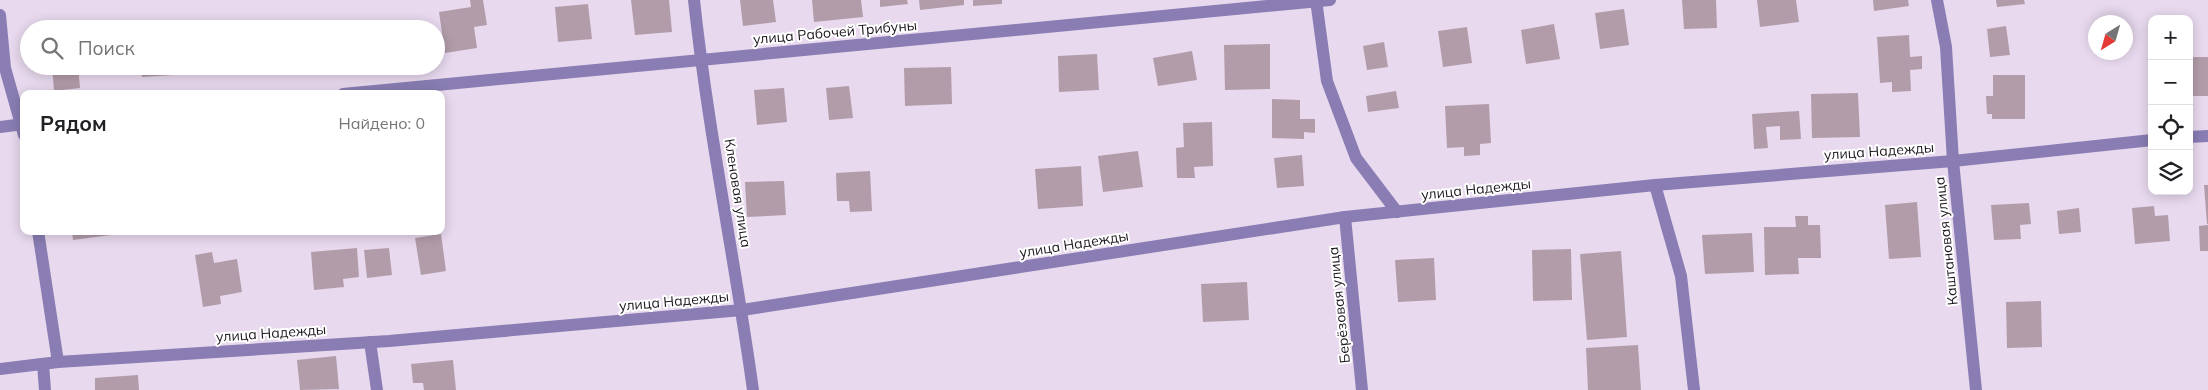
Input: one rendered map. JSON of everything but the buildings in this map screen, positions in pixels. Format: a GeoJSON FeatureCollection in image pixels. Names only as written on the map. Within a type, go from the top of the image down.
{"type":"FeatureCollection","features":[{"type":"Feature","properties":{"kind":"street","name":"Кленовая улица"},"geometry":{"type":"LineString","coordinates":[[694,0],[700,59],[742,310],[753,390]]}},
{"type":"Feature","properties":{"kind":"street","name":"улица Рабочей Трибуны"},"geometry":{"type":"LineString","coordinates":[[385,90],[1330,0]]}},
{"type":"Feature","properties":{"kind":"street","name":"Каштановая улица"},"geometry":{"type":"LineString","coordinates":[[1937,0],[1946,47],[1953,161],[1976,390]]}},
{"type":"Feature","properties":{"kind":"street"},"geometry":{"type":"LineString","coordinates":[[1316,1],[1327,81],[1356,158],[1397,212]]}},
{"type":"Feature","properties":{"kind":"street"},"geometry":{"type":"LineString","coordinates":[[0,15],[5,68],[20,118]]}},
{"type":"Feature","properties":{"kind":"street"},"geometry":{"type":"LineString","coordinates":[[0,127],[20,128]]}},
{"type":"Feature","properties":{"kind":"street"},"geometry":{"type":"LineString","coordinates":[[2193,137],[2208,136]]}},
{"type":"Feature","properties":{"kind":"street","name":"улица Надежды"},"geometry":{"type":"LineString","coordinates":[[0,369],[58,362],[370,342],[742,310],[1345,217],[1655,185],[1953,161],[2148,140]]}},
{"type":"Feature","properties":{"kind":"street"},"geometry":{"type":"LineString","coordinates":[[1655,185],[1681,276],[1694,390]]}},
{"type":"Feature","properties":{"kind":"street","name":"Берёзовая улица"},"geometry":{"type":"LineString","coordinates":[[1345,217],[1362,390]]}},
{"type":"Feature","properties":{"kind":"street"},"geometry":{"type":"LineString","coordinates":[[39,235],[58,362]]}},
{"type":"Feature","properties":{"kind":"street"},"geometry":{"type":"LineString","coordinates":[[370,342],[377,390]]}},
{"type":"Feature","properties":{"kind":"street"},"geometry":{"type":"LineString","coordinates":[[43,364],[45,390]]}}]}
